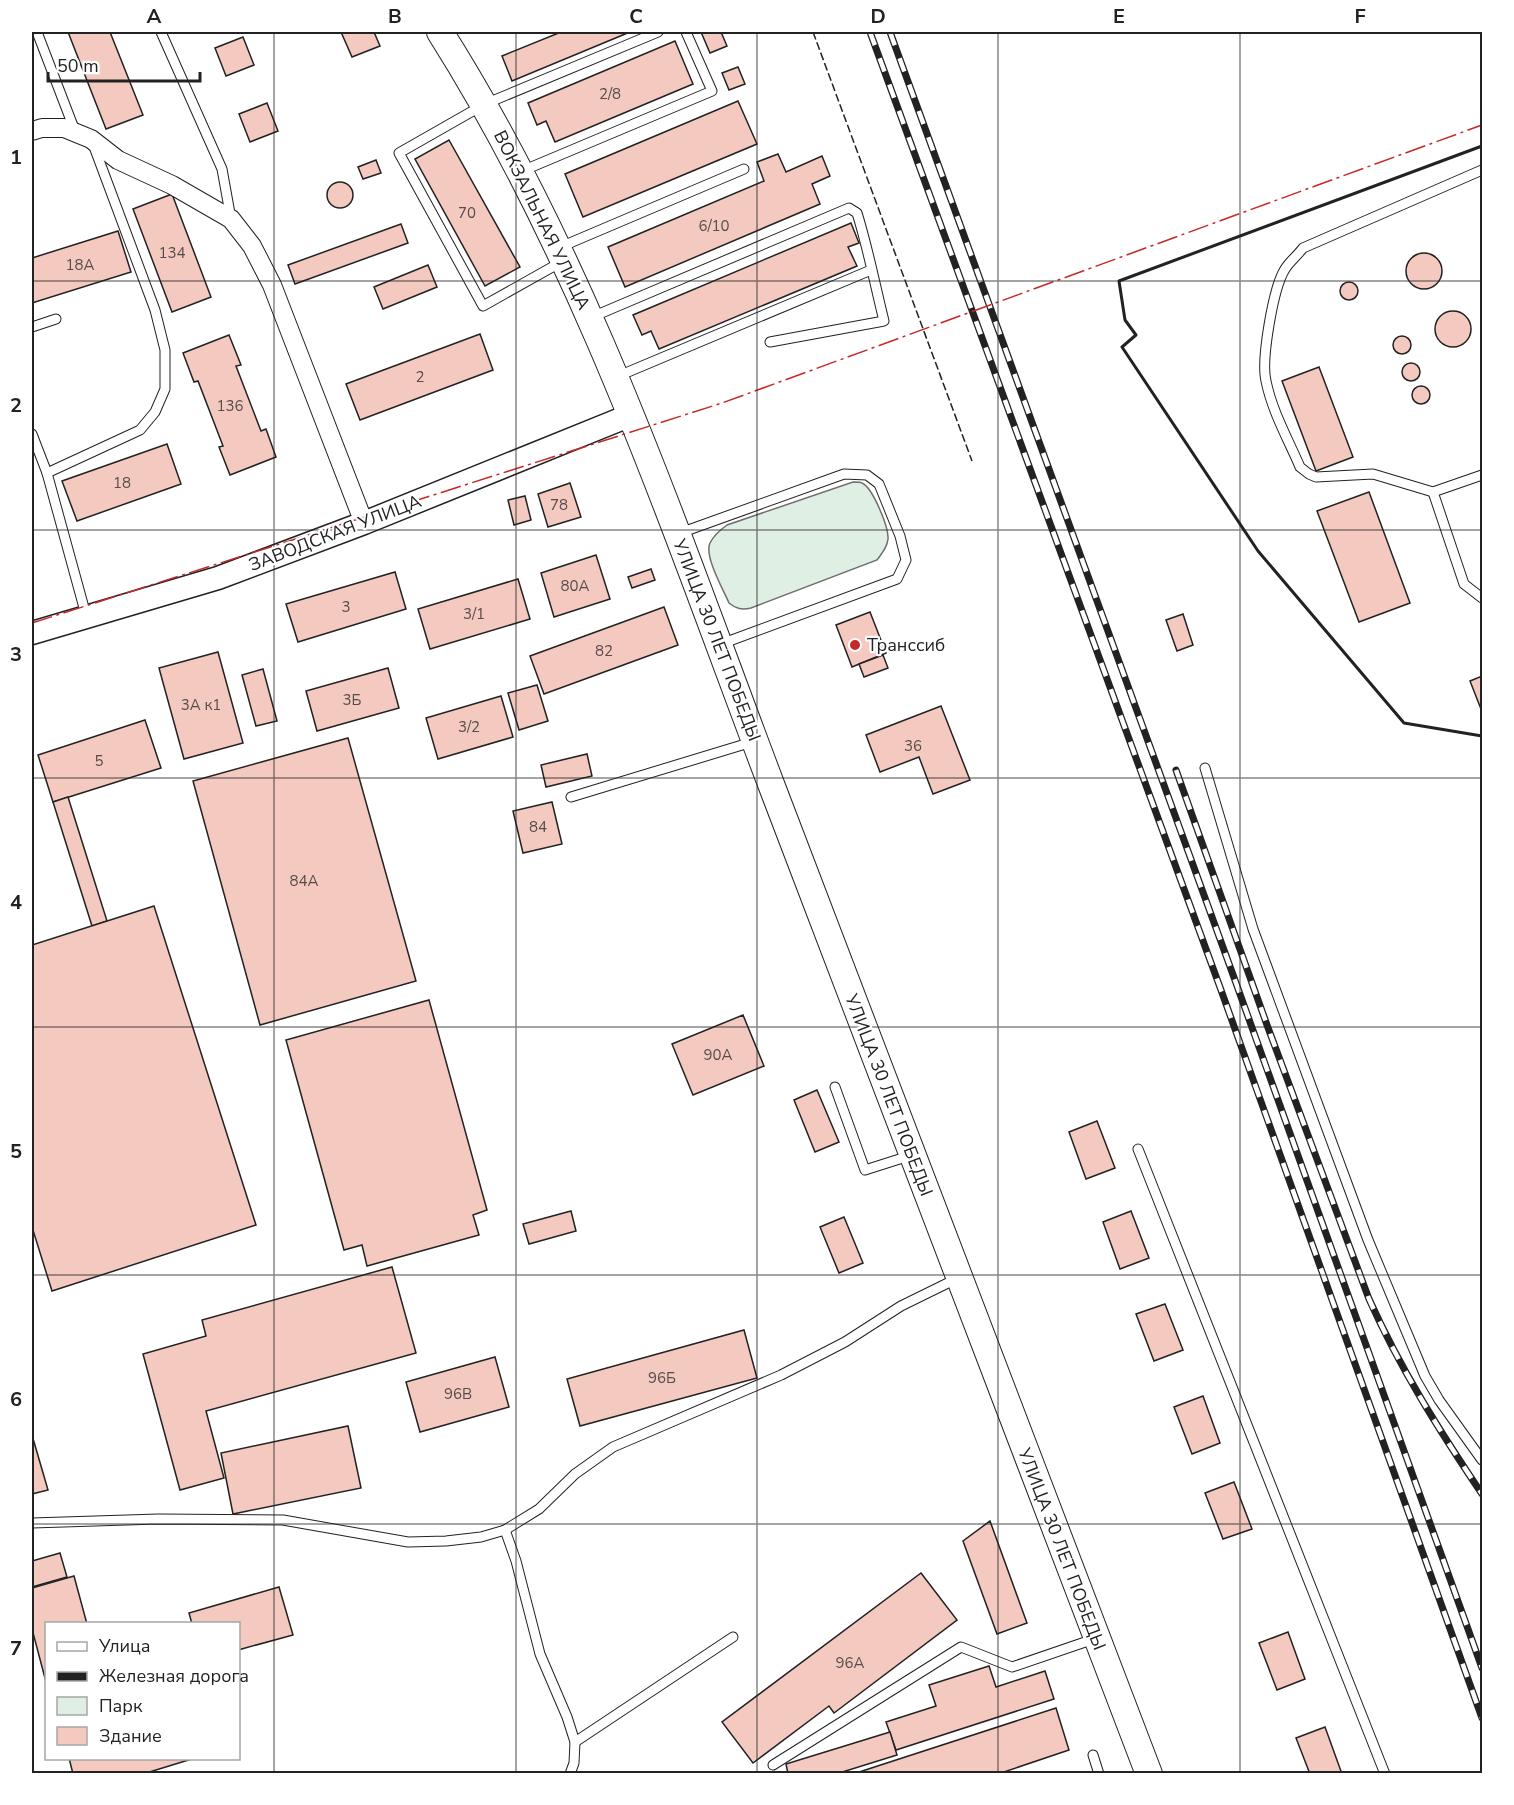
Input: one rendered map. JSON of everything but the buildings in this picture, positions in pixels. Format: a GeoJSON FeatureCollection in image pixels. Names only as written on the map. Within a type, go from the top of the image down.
{"type":"FeatureCollection","features":[{"type":"Feature","properties":{"kind":"main road","name":"ВОКЗАЛЬНАЯ УЛИЦА"},"geometry":{"type":"LineString","coordinates":[[440,32],[485,104],[561,254],[631,415]]}},
{"type":"Feature","properties":{"kind":"main road","name":"УЛИЦА 30 ЛЕТ ПОБЕДЫ"},"geometry":{"type":"LineString","coordinates":[[631,415],[958,1278],[1149,1773]]}},
{"type":"Feature","properties":{"kind":"street"},"geometry":{"type":"LineString","coordinates":[[32,131],[42,128],[64,128],[84,136],[118,160],[172,185],[231,219],[252,246],[272,285],[364,523]]}},
{"type":"Feature","properties":{"kind":"street","name":"ЗАВОДСКАЯ УЛИЦА"},"geometry":{"type":"LineString","coordinates":[[32,633],[218,578],[364,523],[631,415]]}},
{"type":"Feature","properties":{"kind":"lane"},"geometry":{"type":"LineString","coordinates":[[37,32],[84,136],[155,310],[165,350],[165,388],[155,412],[140,430],[47,473]]}},
{"type":"Feature","properties":{"kind":"lane"},"geometry":{"type":"LineString","coordinates":[[161,32],[222,169],[231,219]]}},
{"type":"Feature","properties":{"kind":"lane"},"geometry":{"type":"LineString","coordinates":[[658,32],[485,104],[399,153],[483,306],[561,254],[744,169]]}},
{"type":"Feature","properties":{"kind":"lane"},"geometry":{"type":"LineString","coordinates":[[520,172],[711,91],[686,32]]}},
{"type":"Feature","properties":{"kind":"lane"},"geometry":{"type":"LineString","coordinates":[[1482,170],[1303,248],[1285,269],[1275,297],[1264,361],[1265,379],[1270,397],[1300,467],[1309,474],[1316,477],[1373,474],[1433,492],[1482,475]]}},
{"type":"Feature","properties":{"kind":"lane"},"geometry":{"type":"LineString","coordinates":[[589,318],[849,208],[857,213],[866,239],[884,321],[770,342]]}},
{"type":"Feature","properties":{"kind":"lane"},"geometry":{"type":"LineString","coordinates":[[616,378],[871,270]]}},
{"type":"Feature","properties":{"kind":"lane"},"geometry":{"type":"LineString","coordinates":[[32,327],[56,319]]}},
{"type":"Feature","properties":{"kind":"lane"},"geometry":{"type":"LineString","coordinates":[[32,434],[47,473],[87,618]]}},
{"type":"Feature","properties":{"kind":"lane"},"geometry":{"type":"LineString","coordinates":[[677,534],[844,474],[867,475],[879,484],[900,536],[906,560],[897,579],[718,645]]}},
{"type":"Feature","properties":{"kind":"lane"},"geometry":{"type":"LineString","coordinates":[[1433,492],[1464,584],[1482,598]]}},
{"type":"Feature","properties":{"kind":"lane"},"geometry":{"type":"LineString","coordinates":[[571,797],[755,741]]}},
{"type":"Feature","properties":{"kind":"lane"},"geometry":{"type":"LineString","coordinates":[[1205,768],[1253,929],[1368,1240],[1425,1376],[1439,1400],[1482,1460]]}},
{"type":"Feature","properties":{"kind":"lane"},"geometry":{"type":"LineString","coordinates":[[835,1088],[865,1170],[912,1155]]}},
{"type":"Feature","properties":{"kind":"lane"},"geometry":{"type":"LineString","coordinates":[[1138,1149],[1385,1773]]}},
{"type":"Feature","properties":{"kind":"lane"},"geometry":{"type":"LineString","coordinates":[[32,1523],[283,1520],[408,1542],[481,1537],[505,1530],[539,1509],[575,1474],[613,1447],[781,1375],[845,1342],[901,1306],[958,1278]]}},
{"type":"Feature","properties":{"kind":"lane"},"geometry":{"type":"LineString","coordinates":[[505,1530],[516,1561],[540,1654],[567,1717],[575,1742],[574,1763],[570,1773]]}},
{"type":"Feature","properties":{"kind":"lane"},"geometry":{"type":"LineString","coordinates":[[575,1742],[733,1638]]}},
{"type":"Feature","properties":{"kind":"lane"},"geometry":{"type":"LineString","coordinates":[[773,1765],[961,1647],[1012,1667],[1097,1638]]}},
{"type":"Feature","properties":{"kind":"lane"},"geometry":{"type":"LineString","coordinates":[[1093,1755],[1099,1773]]}},
{"type":"Feature","properties":{"kind":"green space"},"geometry":{"type":"Polygon","coordinates":[[[853,482],[862,483],[871,492],[886,526],[888,539],[877,560],[751,608],[734,607],[729,603],[710,556],[710,543],[717,533],[727,525],[853,482]]]}},
{"type":"Feature","properties":{"kind":"railway"},"geometry":{"type":"LineString","coordinates":[[870,32],[1221,990],[1482,1718]]}},
{"type":"Feature","properties":{"kind":"railway"},"geometry":{"type":"LineString","coordinates":[[890,32],[1482,1668]]}},
{"type":"Feature","properties":{"kind":"railway"},"geometry":{"type":"LineString","coordinates":[[1176,770],[1267,1025],[1369,1299],[1421,1399],[1482,1494]]}},
{"type":"Feature","properties":{"kind":"fence"},"geometry":{"type":"LineString","coordinates":[[813,32],[972,461]]}},
{"type":"Feature","properties":{"kind":"wall"},"geometry":{"type":"LineString","coordinates":[[1482,146],[1119,281],[1125,320],[1136,335],[1122,347],[1258,551],[1404,723],[1482,736]]}},
{"type":"Feature","properties":{"kind":"power"},"geometry":{"type":"LineString","coordinates":[[32,623],[722,403],[1482,125]]}},
{"type":"Feature","properties":{"kind":"place","name":"Транссиб"},"geometry":{"type":"Point","coordinates":[855,645]}}]}
